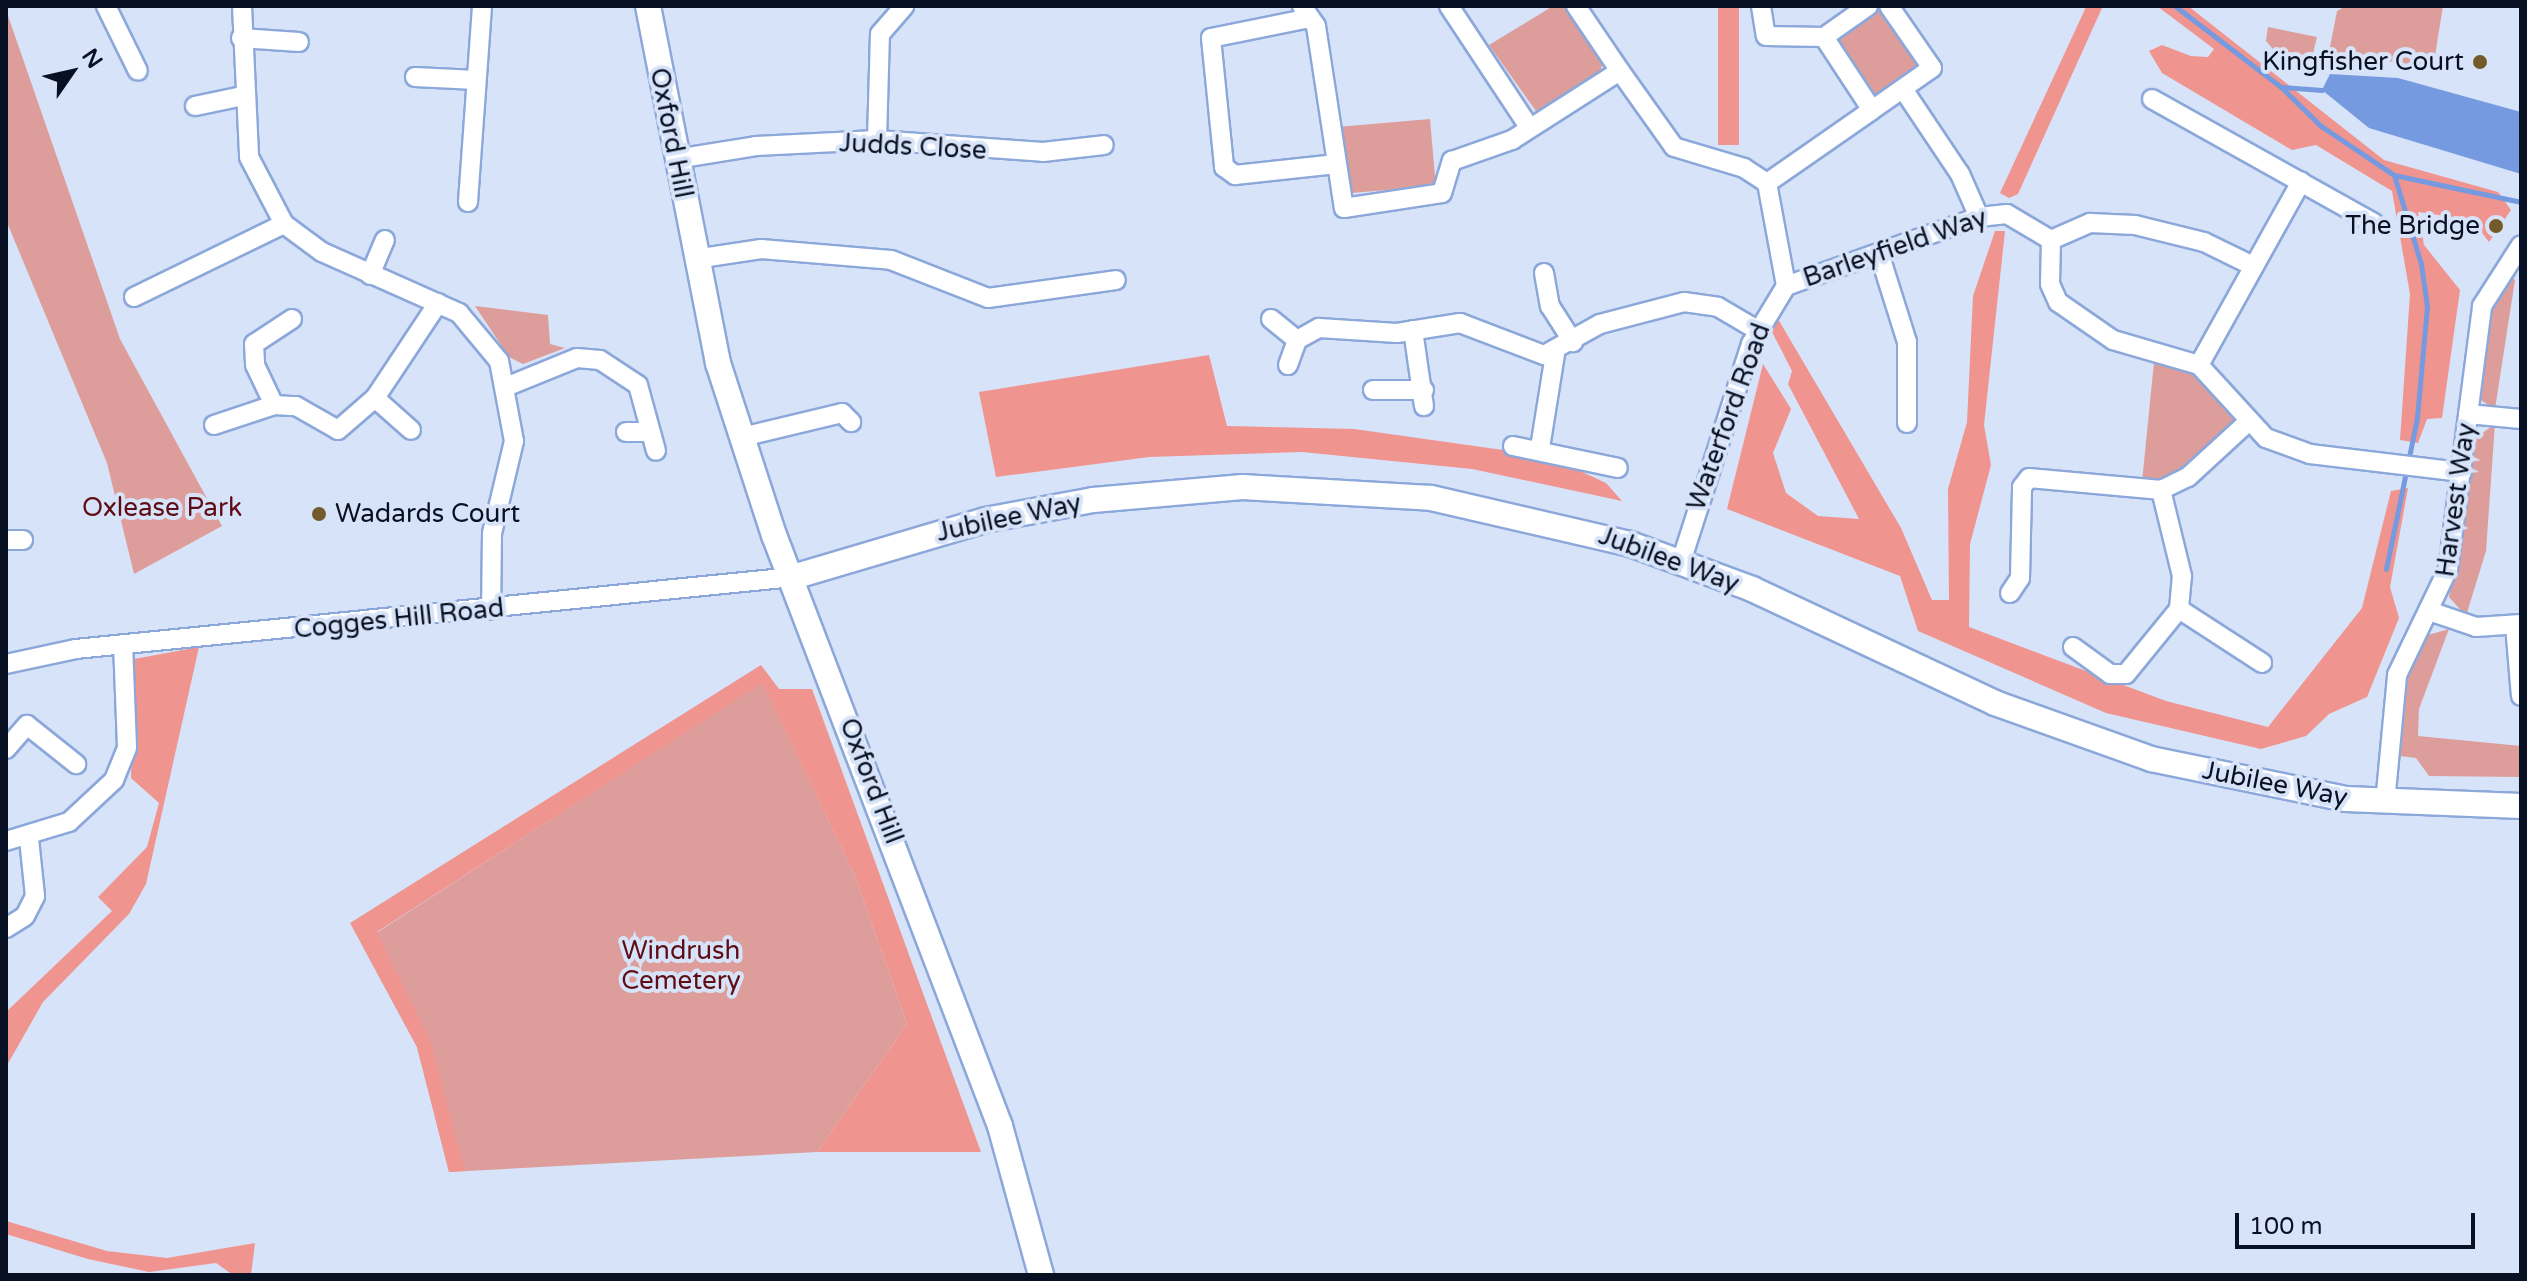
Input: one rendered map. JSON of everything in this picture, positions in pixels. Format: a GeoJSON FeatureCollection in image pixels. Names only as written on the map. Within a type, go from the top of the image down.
{"type":"FeatureCollection","features":[{"type":"Feature","properties":{"kind":"street"},"geometry":{"type":"LineString","coordinates":[[106,6],[138,71]]}},
{"type":"Feature","properties":{"kind":"street"},"geometry":{"type":"LineString","coordinates":[[242,6],[243,96],[256,180],[284,224],[370,275],[438,303],[487,339],[508,386],[514,449],[492,533],[491,610]]}},
{"type":"Feature","properties":{"kind":"street"},"geometry":{"type":"LineString","coordinates":[[468,202],[482,6]]}},
{"type":"Feature","properties":{"kind":"street","name":"Oxford Hill"},"geometry":{"type":"LineString","coordinates":[[648,6],[695,259],[742,437],[1000,1126],[1041,1275]]}},
{"type":"Feature","properties":{"kind":"street"},"geometry":{"type":"LineString","coordinates":[[877,140],[880,34],[904,6]]}},
{"type":"Feature","properties":{"kind":"street"},"geometry":{"type":"LineString","coordinates":[[1449,6],[1529,127]]}},
{"type":"Feature","properties":{"kind":"street"},"geometry":{"type":"LineString","coordinates":[[1576,6],[1674,147],[1744,168],[1767,183],[1786,286]]}},
{"type":"Feature","properties":{"kind":"street"},"geometry":{"type":"LineString","coordinates":[[1761,6],[1766,36],[1824,37],[1868,6]]}},
{"type":"Feature","properties":{"kind":"street"},"geometry":{"type":"LineString","coordinates":[[1767,183],[1932,68],[1889,6]]}},
{"type":"Feature","properties":{"kind":"street"},"geometry":{"type":"LineString","coordinates":[[1336,164],[1235,175],[1224,167],[1211,38],[1304,13],[1316,26],[1344,208],[1429,196],[1446,188],[1452,161],[1529,127],[1620,71]]}},
{"type":"Feature","properties":{"kind":"street"},"geometry":{"type":"LineString","coordinates":[[1824,37],[1872,110]]}},
{"type":"Feature","properties":{"kind":"street"},"geometry":{"type":"LineString","coordinates":[[241,38],[299,42]]}},
{"type":"Feature","properties":{"kind":"street"},"geometry":{"type":"LineString","coordinates":[[415,77],[476,80]]}},
{"type":"Feature","properties":{"kind":"street"},"geometry":{"type":"LineString","coordinates":[[1903,89],[1960,174],[1979,217]]}},
{"type":"Feature","properties":{"kind":"street"},"geometry":{"type":"LineString","coordinates":[[195,106],[243,96]]}},
{"type":"Feature","properties":{"kind":"street"},"geometry":{"type":"LineString","coordinates":[[2152,99],[2374,223]]}},
{"type":"Feature","properties":{"kind":"street","name":"Judds Close"},"geometry":{"type":"LineString","coordinates":[[676,159],[756,146],[877,140],[1043,152],[1104,145]]}},
{"type":"Feature","properties":{"kind":"street"},"geometry":{"type":"LineString","coordinates":[[2199,365],[2301,182]]}},
{"type":"Feature","properties":{"kind":"street","name":"Barleyfield Way"},"geometry":{"type":"LineString","coordinates":[[1786,286],[1979,217],[2007,214],[2051,240]]}},
{"type":"Feature","properties":{"kind":"street"},"geometry":{"type":"LineString","coordinates":[[2253,266],[2204,242],[2135,225],[2090,223],[2051,240],[2050,284],[2058,302],[2113,340],[2199,365],[2247,423],[2296,450],[2462,472]]}},
{"type":"Feature","properties":{"kind":"street"},"geometry":{"type":"LineString","coordinates":[[134,297],[284,224]]}},
{"type":"Feature","properties":{"kind":"street"},"geometry":{"type":"LineString","coordinates":[[370,275],[385,240]]}},
{"type":"Feature","properties":{"kind":"street","name":"Harvest Way"},"geometry":{"type":"LineString","coordinates":[[2385,803],[2393,691],[2432,612],[2448,569],[2482,306],[2521,245]]}},
{"type":"Feature","properties":{"kind":"street"},"geometry":{"type":"LineString","coordinates":[[695,259],[761,249],[891,260],[988,298],[1116,280]]}},
{"type":"Feature","properties":{"kind":"street"},"geometry":{"type":"LineString","coordinates":[[1879,253],[1907,342],[1907,423]]}},
{"type":"Feature","properties":{"kind":"street"},"geometry":{"type":"LineString","coordinates":[[1544,273],[1550,306],[1573,342]]}},
{"type":"Feature","properties":{"kind":"street","name":"Waterford Road"},"geometry":{"type":"LineString","coordinates":[[1681,562],[1757,330],[1786,286]]}},
{"type":"Feature","properties":{"kind":"street"},"geometry":{"type":"LineString","coordinates":[[1288,365],[1297,340],[1319,328],[1413,330],[1460,323],[1525,351],[1555,354],[1600,324],[1684,302],[1718,307],[1757,330]]}},
{"type":"Feature","properties":{"kind":"street"},"geometry":{"type":"LineString","coordinates":[[214,425],[274,405],[296,406],[338,430],[375,398],[438,303]]}},
{"type":"Feature","properties":{"kind":"street"},"geometry":{"type":"LineString","coordinates":[[274,405],[255,365],[254,344],[292,319]]}},
{"type":"Feature","properties":{"kind":"street"},"geometry":{"type":"LineString","coordinates":[[1271,319],[1297,340]]}},
{"type":"Feature","properties":{"kind":"street"},"geometry":{"type":"LineString","coordinates":[[1373,390],[1424,398],[1413,330]]}},
{"type":"Feature","properties":{"kind":"street"},"geometry":{"type":"LineString","coordinates":[[1540,448],[1555,354]]}},
{"type":"Feature","properties":{"kind":"street"},"geometry":{"type":"LineString","coordinates":[[508,386],[566,361],[600,360],[638,385],[648,432],[656,451]]}},
{"type":"Feature","properties":{"kind":"street"},"geometry":{"type":"LineString","coordinates":[[375,398],[411,430]]}},
{"type":"Feature","properties":{"kind":"street"},"geometry":{"type":"LineString","coordinates":[[742,437],[842,413],[851,422]]}},
{"type":"Feature","properties":{"kind":"street"},"geometry":{"type":"LineString","coordinates":[[2468,414],[2521,419]]}},
{"type":"Feature","properties":{"kind":"street"},"geometry":{"type":"LineString","coordinates":[[2010,593],[2020,578],[2022,487],[2029,478],[2161,490],[2188,477],[2247,423]]}},
{"type":"Feature","properties":{"kind":"street"},"geometry":{"type":"LineString","coordinates":[[626,432],[648,432]]}},
{"type":"Feature","properties":{"kind":"street"},"geometry":{"type":"LineString","coordinates":[[1513,446],[1540,448],[1618,468]]}},
{"type":"Feature","properties":{"kind":"street","name":"Jubilee Way"},"geometry":{"type":"LineString","coordinates":[[793,577],[1014,513],[1242,487],[1474,505],[1570,525],[1681,562],[2101,743],[2254,784],[2385,803],[2521,806]]}},
{"type":"Feature","properties":{"kind":"street"},"geometry":{"type":"LineString","coordinates":[[2073,647],[2110,674],[2126,674],[2179,609],[2182,576],[2161,490]]}},
{"type":"Feature","properties":{"kind":"street","name":"Cogges Hill Road"},"geometry":{"type":"LineString","coordinates":[[6,664],[123,644],[491,610],[793,577]]}},
{"type":"Feature","properties":{"kind":"street"},"geometry":{"type":"LineString","coordinates":[[2179,609],[2262,663]]}},
{"type":"Feature","properties":{"kind":"street"},"geometry":{"type":"LineString","coordinates":[[2432,612],[2476,627],[2518,624],[2521,696]]}},
{"type":"Feature","properties":{"kind":"street"},"geometry":{"type":"LineString","coordinates":[[6,841],[29,839],[91,808],[123,763],[123,644]]}},
{"type":"Feature","properties":{"kind":"street"},"geometry":{"type":"LineString","coordinates":[[6,749],[27,725],[76,764]]}},
{"type":"Feature","properties":{"kind":"street"},"geometry":{"type":"LineString","coordinates":[[6,928],[25,916],[35,896],[29,839]]}},
{"type":"Feature","properties":{"kind":"green space"},"geometry":{"type":"Polygon","coordinates":[[[1553,6],[1567,6],[1603,62],[1600,72],[1536,111],[1489,45],[1553,6]]]}},
{"type":"Feature","properties":{"kind":"green space"},"geometry":{"type":"Polygon","coordinates":[[[2346,6],[2443,6],[2433,68],[2329,52],[2337,11],[2346,6]]]}},
{"type":"Feature","properties":{"kind":"green space"},"geometry":{"type":"Polygon","coordinates":[[[1874,8],[1882,8],[1917,61],[1917,70],[1875,100],[1835,40],[1874,8]]]}},
{"type":"Feature","properties":{"kind":"green space","name":"Oxlease Park"},"geometry":{"type":"Polygon","coordinates":[[[6,10],[120,339],[222,526],[134,574],[107,463],[6,220],[6,10]]]}},
{"type":"Feature","properties":{"kind":"green space"},"geometry":{"type":"Polygon","coordinates":[[[2268,27],[2317,37],[2311,61],[2285,63],[2266,41],[2268,27]]]}},
{"type":"Feature","properties":{"kind":"green space"},"geometry":{"type":"Polygon","coordinates":[[[1430,119],[1436,186],[1346,194],[1340,127],[1430,119]]]}},
{"type":"Feature","properties":{"kind":"green space"},"geometry":{"type":"Polygon","coordinates":[[[2508,274],[2515,280],[2495,409],[2479,399],[2478,381],[2485,326],[2508,274]]]}},
{"type":"Feature","properties":{"kind":"green space"},"geometry":{"type":"Polygon","coordinates":[[[475,306],[548,315],[550,344],[565,348],[523,364],[509,357],[475,306]]]}},
{"type":"Feature","properties":{"kind":"green space"},"geometry":{"type":"Polygon","coordinates":[[[2154,362],[2194,371],[2233,419],[2232,429],[2180,473],[2142,482],[2154,362]]]}},
{"type":"Feature","properties":{"kind":"green space"},"geometry":{"type":"Polygon","coordinates":[[[2495,424],[2486,551],[2466,616],[2449,597],[2474,439],[2495,424]]]}},
{"type":"Feature","properties":{"kind":"green space"},"geometry":{"type":"Polygon","coordinates":[[[2449,629],[2419,709],[2418,736],[2521,746],[2521,777],[2429,776],[2416,758],[2400,756],[2406,678],[2428,635],[2449,629]]]}},
{"type":"Feature","properties":{"kind":"green space","name":"Windrush Cemetery"},"geometry":{"type":"Polygon","coordinates":[[[762,682],[855,876],[907,1024],[817,1152],[449,1172],[417,1047],[361,943],[762,682]]]}},
{"type":"Feature","properties":{"kind":"shaded area"},"geometry":{"type":"Polygon","coordinates":[[[1718,6],[1739,6],[1739,145],[1718,145],[1718,6]]]}},
{"type":"Feature","properties":{"kind":"shaded area"},"geometry":{"type":"Polygon","coordinates":[[[2157,6],[2188,6],[2384,160],[2498,192],[2511,210],[2489,242],[2472,220],[2418,212],[2424,245],[2460,290],[2442,418],[2427,419],[2418,443],[2400,440],[2410,294],[2392,191],[2316,145],[2292,150],[2162,73],[2149,51],[2162,45],[2191,56],[2208,57],[2214,49],[2157,6]]]}},
{"type":"Feature","properties":{"kind":"shaded area"},"geometry":{"type":"Polygon","coordinates":[[[2086,7],[2102,8],[2018,194],[2009,198],[2000,193],[2086,7]]]}},
{"type":"Feature","properties":{"kind":"shaded area"},"geometry":{"type":"Polygon","coordinates":[[[1995,231],[2005,231],[1984,425],[1991,465],[1970,544],[1969,627],[2166,701],[2268,727],[2362,608],[2391,491],[2408,488],[2390,587],[2399,618],[2367,697],[2329,714],[2306,736],[2261,749],[2106,713],[1918,631],[1900,576],[1727,509],[1763,364],[1791,409],[1773,453],[1786,493],[1818,516],[1859,519],[1788,384],[1792,371],[1768,324],[1775,314],[1901,528],[1932,600],[1949,600],[1948,489],[1967,422],[1973,296],[1995,231]]]}},
{"type":"Feature","properties":{"kind":"shaded area"},"geometry":{"type":"Polygon","coordinates":[[[1209,355],[1227,426],[1354,429],[1503,450],[1567,465],[1606,483],[1622,501],[1472,469],[1302,452],[1149,457],[996,477],[979,392],[1209,355]]]}},
{"type":"Feature","properties":{"kind":"shaded area"},"geometry":{"type":"Polygon","coordinates":[[[199,647],[146,884],[129,914],[43,1002],[6,1067],[6,1012],[112,911],[98,897],[147,847],[159,803],[131,778],[134,659],[199,647]]]}},
{"type":"Feature","properties":{"kind":"shaded area"},"geometry":{"type":"Polygon","coordinates":[[[761,665],[779,689],[812,689],[981,1152],[817,1152],[907,1024],[855,876],[762,683],[377,932],[430,1040],[465,1171],[449,1172],[417,1047],[350,923],[761,665]]]}},
{"type":"Feature","properties":{"kind":"shaded area"},"geometry":{"type":"Polygon","coordinates":[[[6,1221],[107,1251],[167,1258],[255,1243],[251,1275],[233,1275],[216,1263],[149,1272],[88,1259],[6,1234],[6,1221]]]}},
{"type":"Feature","properties":{"kind":"water"},"geometry":{"type":"Polygon","coordinates":[[[2330,74],[2398,78],[2521,112],[2521,174],[2369,128],[2322,90],[2330,74]]]}},
{"type":"Feature","properties":{"kind":"waterway"},"geometry":{"type":"LineString","coordinates":[[2175,6],[2281,87],[2322,90]]}},
{"type":"Feature","properties":{"kind":"waterway"},"geometry":{"type":"LineString","coordinates":[[2281,87],[2321,126],[2394,175],[2421,264],[2427,306],[2417,418],[2386,569]]}},
{"type":"Feature","properties":{"kind":"waterway"},"geometry":{"type":"LineString","coordinates":[[2394,175],[2521,202]]}},
{"type":"Feature","properties":{"kind":"place","name":"Kingfisher Court"},"geometry":{"type":"Point","coordinates":[2480,62]}},
{"type":"Feature","properties":{"kind":"place","name":"The Bridge"},"geometry":{"type":"Point","coordinates":[2496,226]}},
{"type":"Feature","properties":{"kind":"place","name":"Wadards Court"},"geometry":{"type":"Point","coordinates":[319,514]}}]}
